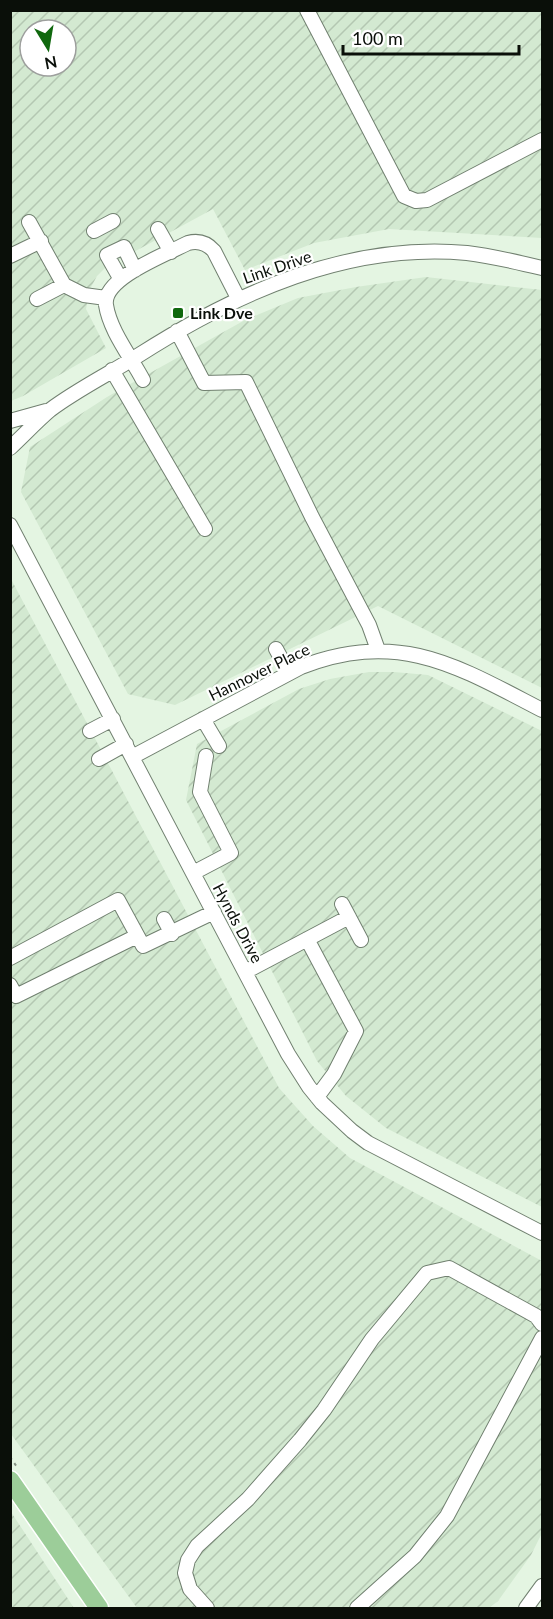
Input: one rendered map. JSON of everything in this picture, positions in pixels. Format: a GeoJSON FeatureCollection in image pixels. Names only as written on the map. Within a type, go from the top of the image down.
{"type":"FeatureCollection","features":[{"type":"Feature","properties":{"kind":"main road"},"geometry":{"type":"LineString","coordinates":[[10,1480],[99,1608]]}},
{"type":"Feature","properties":{"kind":"street"},"geometry":{"type":"LineString","coordinates":[[324,10],[309,14],[404,196],[416,201],[427,200],[543,140]]}},
{"type":"Feature","properties":{"kind":"street"},"geometry":{"type":"LineString","coordinates":[[94,231],[113,221]]}},
{"type":"Feature","properties":{"kind":"street"},"geometry":{"type":"LineString","coordinates":[[29,222],[64,285],[84,295],[106,298]]}},
{"type":"Feature","properties":{"kind":"street"},"geometry":{"type":"LineString","coordinates":[[158,229],[171,252]]}},
{"type":"Feature","properties":{"kind":"street"},"geometry":{"type":"LineString","coordinates":[[10,256],[41,241]]}},
{"type":"Feature","properties":{"kind":"street"},"geometry":{"type":"LineString","coordinates":[[143,380],[113,326],[106,305],[106,298],[111,287],[120,278],[192,242],[204,243],[210,246],[219,259],[238,298]]}},
{"type":"Feature","properties":{"kind":"street"},"geometry":{"type":"LineString","coordinates":[[120,278],[107,255],[124,247],[135,270]]}},
{"type":"Feature","properties":{"kind":"street","name":"Link Drive"},"geometry":{"type":"LineString","coordinates":[[10,447],[51,410],[112,370],[238,298],[276,283],[315,270],[359,260],[402,254],[466,253],[543,268]]}},
{"type":"Feature","properties":{"kind":"street"},"geometry":{"type":"LineString","coordinates":[[37,299],[64,285]]}},
{"type":"Feature","properties":{"kind":"street"},"geometry":{"type":"LineString","coordinates":[[177,331],[204,383],[246,382],[312,517],[369,625],[378,650]]}},
{"type":"Feature","properties":{"kind":"street"},"geometry":{"type":"LineString","coordinates":[[112,370],[206,530]]}},
{"type":"Feature","properties":{"kind":"street","name":"Link Drive"},"geometry":{"type":"LineString","coordinates":[[10,421],[51,410]]}},
{"type":"Feature","properties":{"kind":"street","name":"Hynds Drive"},"geometry":{"type":"LineString","coordinates":[[11,523],[293,1063],[317,1097],[337,1118],[368,1143],[543,1233]]}},
{"type":"Feature","properties":{"kind":"street"},"geometry":{"type":"LineString","coordinates":[[276,649],[289,673]]}},
{"type":"Feature","properties":{"kind":"street","name":"Hannover Place"},"geometry":{"type":"LineString","coordinates":[[99,759],[129,751],[203,719],[289,673],[329,657],[378,650],[406,652],[445,662],[543,710]]}},
{"type":"Feature","properties":{"kind":"street"},"geometry":{"type":"LineString","coordinates":[[90,731],[112,719]]}},
{"type":"Feature","properties":{"kind":"street"},"geometry":{"type":"LineString","coordinates":[[203,719],[219,746]]}},
{"type":"Feature","properties":{"kind":"street"},"geometry":{"type":"LineString","coordinates":[[193,873],[231,853],[200,792],[206,756]]}},
{"type":"Feature","properties":{"kind":"street"},"geometry":{"type":"LineString","coordinates":[[10,958],[118,900],[143,946],[214,912]]}},
{"type":"Feature","properties":{"kind":"street"},"geometry":{"type":"LineString","coordinates":[[245,972],[307,939],[345,910],[361,940]]}},
{"type":"Feature","properties":{"kind":"street"},"geometry":{"type":"LineString","coordinates":[[165,919],[172,934]]}},
{"type":"Feature","properties":{"kind":"street"},"geometry":{"type":"LineString","coordinates":[[10,985],[16,996],[137,936]]}},
{"type":"Feature","properties":{"kind":"street"},"geometry":{"type":"LineString","coordinates":[[307,939],[356,1031],[334,1074],[317,1097]]}},
{"type":"Feature","properties":{"kind":"street"},"geometry":{"type":"LineString","coordinates":[[207,1608],[190,1589],[185,1573],[188,1560],[197,1546],[248,1499],[300,1440],[324,1410],[372,1339],[427,1273],[449,1268],[540,1315]]}},
{"type":"Feature","properties":{"kind":"street"},"geometry":{"type":"LineString","coordinates":[[357,1608],[415,1556],[447,1516],[543,1338]]}},
{"type":"Feature","properties":{"kind":"street"},"geometry":{"type":"LineString","coordinates":[[526,1608],[543,1586]]}},
{"type":"Feature","properties":{"kind":"shaded area"},"geometry":{"type":"Polygon","coordinates":[[[11,11],[542,11],[542,238],[389,229],[314,243],[245,270],[213,209],[106,267],[97,276],[90,289],[86,309],[106,348],[11,401],[11,11]]]}},
{"type":"Feature","properties":{"kind":"shaded area"},"geometry":{"type":"Polygon","coordinates":[[[426,277],[542,290],[542,688],[378,606],[175,705],[128,694],[21,492],[30,447],[107,397],[245,320],[298,298],[426,277]]]}},
{"type":"Feature","properties":{"kind":"shaded area"},"geometry":{"type":"Polygon","coordinates":[[[10,577],[279,1088],[313,1126],[350,1158],[542,1261],[542,1533],[531,1555],[498,1601],[489,1608],[137,1608],[11,1434],[10,577]]]}},
{"type":"Feature","properties":{"kind":"shaded area"},"geometry":{"type":"Polygon","coordinates":[[[369,672],[428,675],[542,731],[542,1207],[386,1128],[346,1096],[317,1061],[186,800],[197,744],[299,689],[330,679],[369,672]]]}},
{"type":"Feature","properties":{"kind":"shaded area"},"geometry":{"type":"Polygon","coordinates":[[[11,1512],[74,1608],[11,1608],[11,1512]]]}},
{"type":"Feature","properties":{"kind":"place","name":"Link Dve"},"geometry":{"type":"Point","coordinates":[178,313]}}]}
